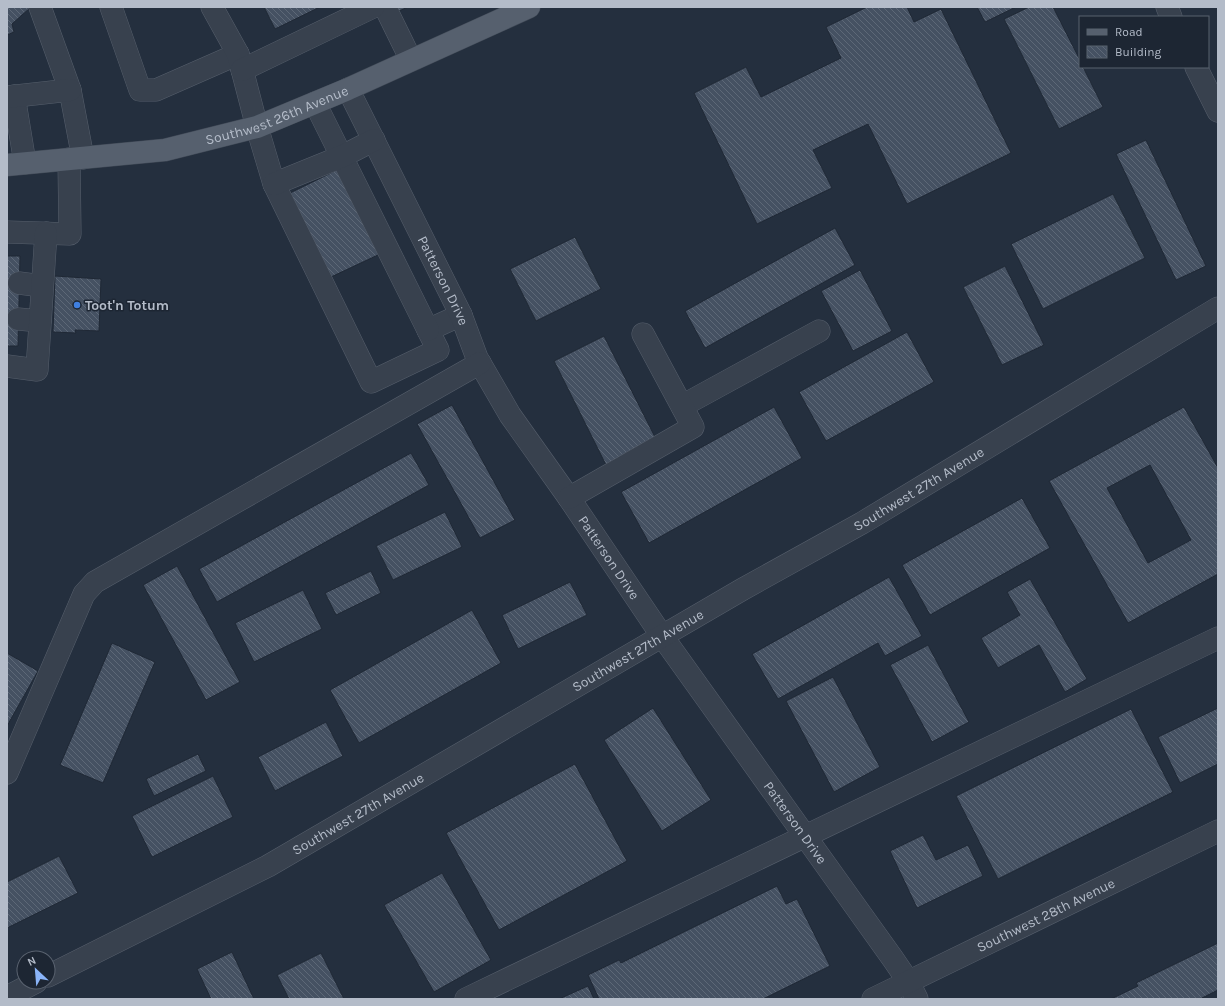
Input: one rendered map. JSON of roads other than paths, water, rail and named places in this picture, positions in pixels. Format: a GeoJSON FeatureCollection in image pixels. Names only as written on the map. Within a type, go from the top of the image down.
{"type":"FeatureCollection","features":[{"type":"Feature","properties":{"kind":"main road","name":"Southwest 26th Avenue"},"geometry":{"type":"LineString","coordinates":[[16,164],[165,150],[257,127],[348,89],[529,7]]}},
{"type":"Feature","properties":{"kind":"street"},"geometry":{"type":"LineString","coordinates":[[7,232],[70,234],[76,158],[70,90],[40,7]]}},
{"type":"Feature","properties":{"kind":"street"},"geometry":{"type":"LineString","coordinates":[[111,7],[140,90],[156,90],[240,62],[373,7]]}},
{"type":"Feature","properties":{"kind":"street"},"geometry":{"type":"LineString","coordinates":[[212,7],[240,62],[274,184],[371,382],[438,350],[402,274],[316,102]]}},
{"type":"Feature","properties":{"kind":"street"},"geometry":{"type":"LineString","coordinates":[[385,7],[411,60]]}},
{"type":"Feature","properties":{"kind":"street"},"geometry":{"type":"LineString","coordinates":[[1166,7],[1170,16]]}},
{"type":"Feature","properties":{"kind":"street"},"geometry":{"type":"LineString","coordinates":[[1196,68],[1218,112]]}},
{"type":"Feature","properties":{"kind":"street","name":"Patterson Drive"},"geometry":{"type":"LineString","coordinates":[[348,89],[461,315],[480,363],[510,415],[569,498],[662,636],[913,990]]}},
{"type":"Feature","properties":{"kind":"street"},"geometry":{"type":"LineString","coordinates":[[16,164],[10,97],[70,90]]}},
{"type":"Feature","properties":{"kind":"street"},"geometry":{"type":"LineString","coordinates":[[274,184],[343,156],[374,140]]}},
{"type":"Feature","properties":{"kind":"street"},"geometry":{"type":"LineString","coordinates":[[7,366],[37,370],[46,233]]}},
{"type":"Feature","properties":{"kind":"street"},"geometry":{"type":"LineString","coordinates":[[402,274],[434,260]]}},
{"type":"Feature","properties":{"kind":"street"},"geometry":{"type":"LineString","coordinates":[[19,283],[42,286]]}},
{"type":"Feature","properties":{"kind":"street","name":"Southwest 27th Avenue"},"geometry":{"type":"LineString","coordinates":[[56,972],[268,866],[743,588],[862,523],[1218,308]]}},
{"type":"Feature","properties":{"kind":"street"},"geometry":{"type":"LineString","coordinates":[[428,330],[461,315]]}},
{"type":"Feature","properties":{"kind":"street"},"geometry":{"type":"LineString","coordinates":[[18,320],[40,322]]}},
{"type":"Feature","properties":{"kind":"street"},"geometry":{"type":"LineString","coordinates":[[682,406],[819,331]]}},
{"type":"Feature","properties":{"kind":"street"},"geometry":{"type":"LineString","coordinates":[[569,498],[693,427],[643,334]]}},
{"type":"Feature","properties":{"kind":"street"},"geometry":{"type":"LineString","coordinates":[[7,773],[84,594],[95,582],[480,363]]}},
{"type":"Feature","properties":{"kind":"street"},"geometry":{"type":"LineString","coordinates":[[466,999],[1218,638]]}},
{"type":"Feature","properties":{"kind":"street","name":"Southwest 28th Avenue"},"geometry":{"type":"LineString","coordinates":[[873,999],[913,990],[1218,831]]}},
{"type":"Feature","properties":{"kind":"street"},"geometry":{"type":"LineString","coordinates":[[7,996],[19,990]]}},
{"type":"Feature","properties":{"kind":"place","name":"Toot'n Totum"},"geometry":{"type":"Point","coordinates":[77,305]}}]}
